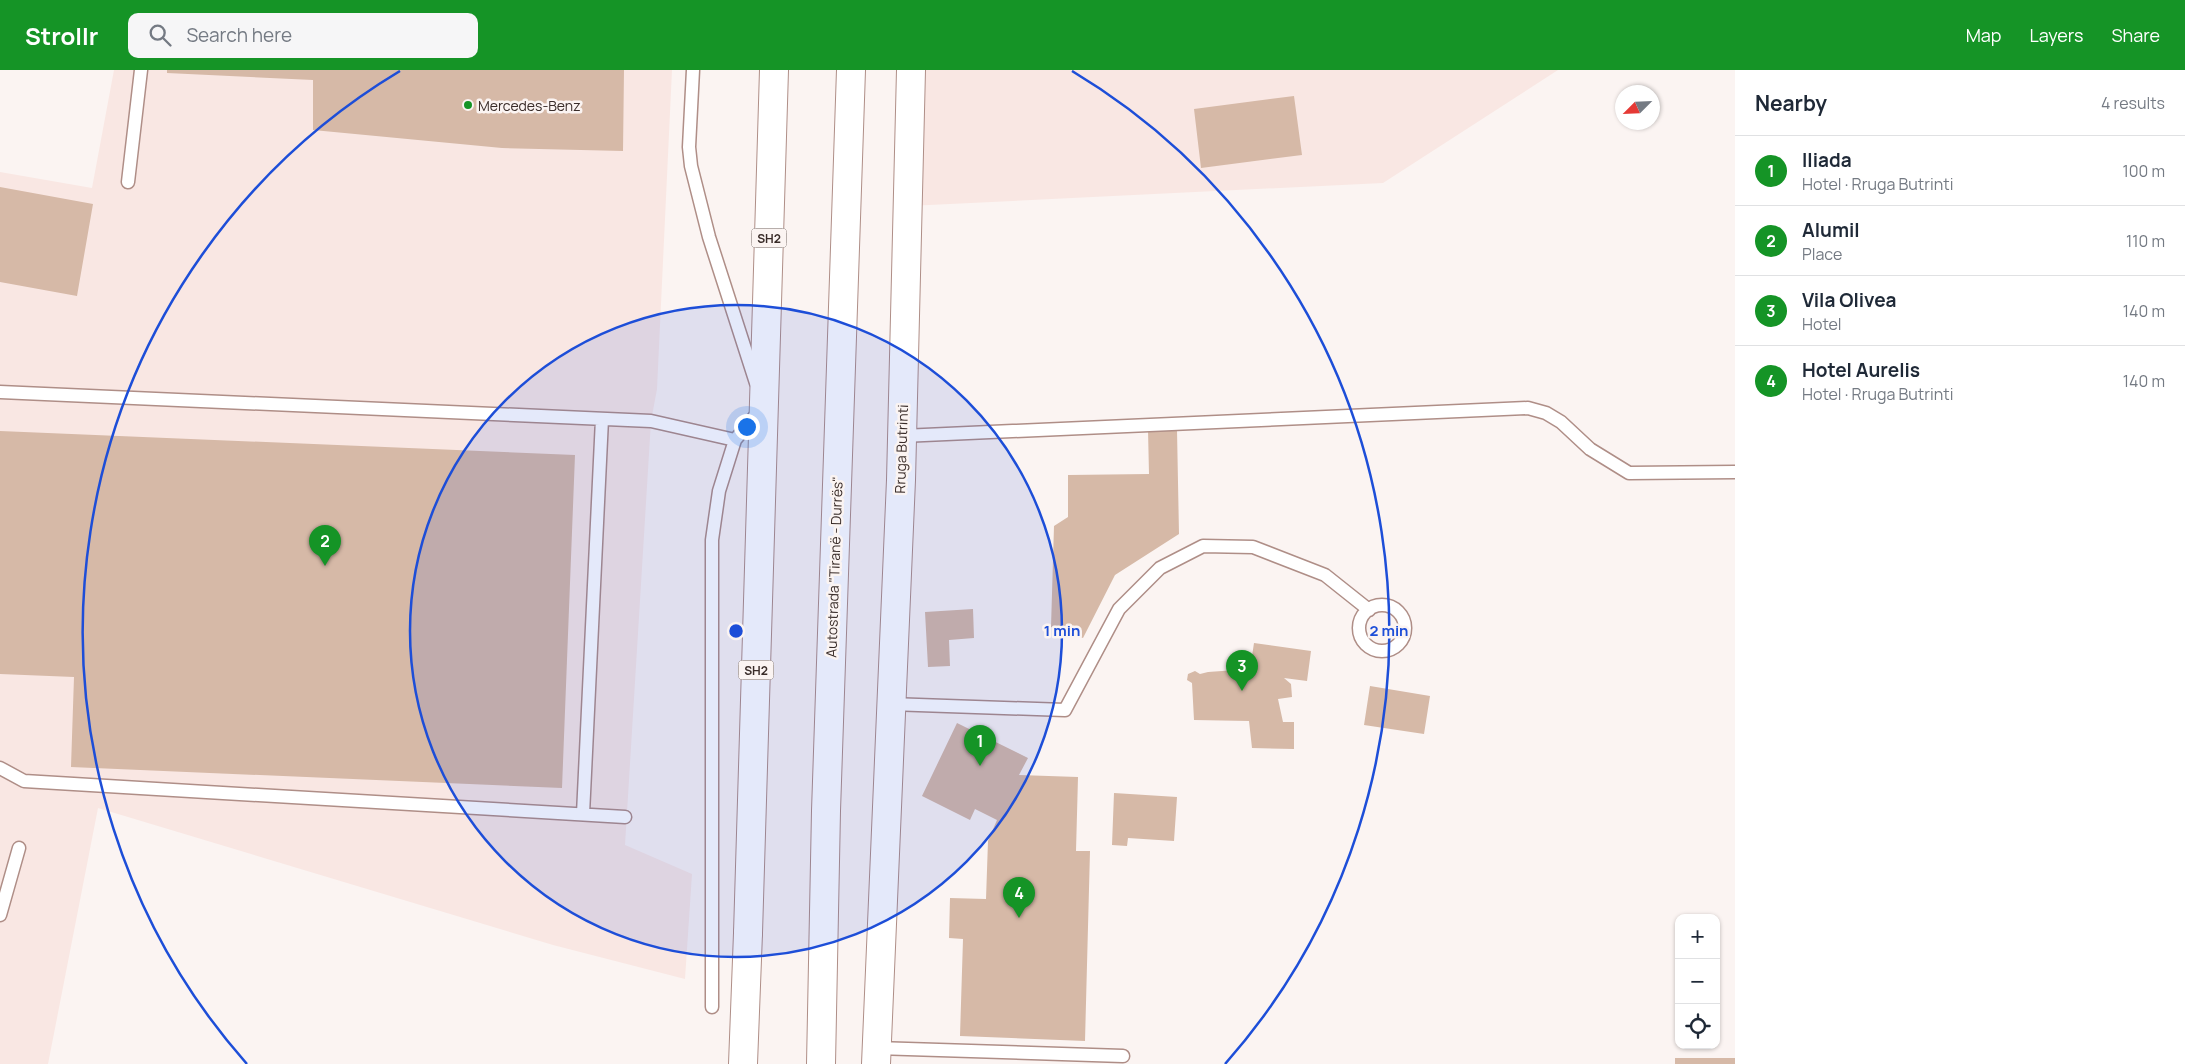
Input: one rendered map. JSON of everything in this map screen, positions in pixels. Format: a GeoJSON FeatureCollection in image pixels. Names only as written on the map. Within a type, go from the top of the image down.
{"type":"FeatureCollection","features":[{"type":"Feature","properties":{"kind":"main road","name":"SH2"},"geometry":{"type":"LineString","coordinates":[[743,1064],[774,70]]}},
{"type":"Feature","properties":{"kind":"main road","name":"Autostrada \"Tiranë - Durrës\""},"geometry":{"type":"LineString","coordinates":[[821,1064],[826,801],[851,70]]}},
{"type":"Feature","properties":{"kind":"main road","name":"Rruga Butrinti"},"geometry":{"type":"LineString","coordinates":[[876,1056],[902,436],[911,70]]}},
{"type":"Feature","properties":{"kind":"main road"},"geometry":{"type":"LineString","coordinates":[[823,1036],[829,1064]]}},
{"type":"Feature","properties":{"kind":"lane"},"geometry":{"type":"LineString","coordinates":[[128,182],[141,70]]}},
{"type":"Feature","properties":{"kind":"lane"},"geometry":{"type":"LineString","coordinates":[[693,70],[690,147],[696,191],[764,406],[735,440],[719,491],[712,540],[712,1007]]}},
{"type":"Feature","properties":{"kind":"lane"},"geometry":{"type":"LineString","coordinates":[[0,392],[651,421],[735,440]]}},
{"type":"Feature","properties":{"kind":"lane"},"geometry":{"type":"LineString","coordinates":[[902,436],[1528,408],[1546,413],[1561,422],[1590,450],[1629,473],[1735,472]]}},
{"type":"Feature","properties":{"kind":"lane"},"geometry":{"type":"LineString","coordinates":[[583,814],[602,419]]}},
{"type":"Feature","properties":{"kind":"lane"},"geometry":{"type":"LineString","coordinates":[[890,704],[1065,710],[1119,609],[1160,568],[1203,546],[1253,546],[1325,575],[1369,610]]}},
{"type":"Feature","properties":{"kind":"lane"},"geometry":{"type":"LineString","coordinates":[[0,768],[24,781],[625,817]]}},
{"type":"Feature","properties":{"kind":"lane"},"geometry":{"type":"LineString","coordinates":[[0,915],[19,848]]}},
{"type":"Feature","properties":{"kind":"lane"},"geometry":{"type":"LineString","coordinates":[[876,1056],[1123,1056]]}},
{"type":"Feature","properties":{"kind":"shaded area"},"geometry":{"type":"Polygon","coordinates":[[[114,70],[672,70],[657,389],[651,421],[625,845],[692,874],[685,979],[553,945],[98,808],[48,1064],[0,1064],[0,172],[92,188],[114,70]]]}},
{"type":"Feature","properties":{"kind":"shaded area"},"geometry":{"type":"Polygon","coordinates":[[[911,70],[1558,70],[1383,183],[908,206],[911,70]]]}},
{"type":"Feature","properties":{"kind":"building","name":"Mercedes-Benz"},"geometry":{"type":"Polygon","coordinates":[[[167,70],[624,70],[623,151],[502,148],[313,130],[313,80],[167,73],[167,70]]]}},
{"type":"Feature","properties":{"kind":"building"},"geometry":{"type":"Polygon","coordinates":[[[1294,96],[1302,155],[1201,168],[1194,109],[1294,96]]]}},
{"type":"Feature","properties":{"kind":"building"},"geometry":{"type":"Polygon","coordinates":[[[0,187],[93,204],[77,296],[0,282],[0,187]]]}},
{"type":"Feature","properties":{"kind":"building"},"geometry":{"type":"Polygon","coordinates":[[[1148,430],[1177,430],[1179,534],[1115,575],[1083,638],[1051,627],[1054,526],[1068,517],[1068,475],[1149,474],[1148,430]]]}},
{"type":"Feature","properties":{"kind":"building"},"geometry":{"type":"Polygon","coordinates":[[[0,431],[575,455],[562,788],[71,767],[74,677],[0,674],[0,431]]]}},
{"type":"Feature","properties":{"kind":"building"},"geometry":{"type":"Polygon","coordinates":[[[973,609],[974,638],[949,640],[950,666],[928,667],[925,612],[973,609]]]}},
{"type":"Feature","properties":{"kind":"building"},"geometry":{"type":"Polygon","coordinates":[[[1254,643],[1311,651],[1307,681],[1284,678],[1291,684],[1292,697],[1278,699],[1283,722],[1294,722],[1294,749],[1252,748],[1249,721],[1194,720],[1192,683],[1187,680],[1188,674],[1195,671],[1200,674],[1250,669],[1254,643]]]}},
{"type":"Feature","properties":{"kind":"building"},"geometry":{"type":"Polygon","coordinates":[[[1370,686],[1430,696],[1424,734],[1364,725],[1370,686]]]}},
{"type":"Feature","properties":{"kind":"building"},"geometry":{"type":"Polygon","coordinates":[[[957,723],[1028,758],[1019,775],[1078,777],[1076,851],[1090,851],[1085,1041],[960,1036],[963,939],[949,938],[950,898],[986,899],[988,841],[997,820],[975,809],[970,820],[922,796],[957,723]]]}},
{"type":"Feature","properties":{"kind":"building"},"geometry":{"type":"Polygon","coordinates":[[[1114,793],[1177,797],[1174,841],[1128,838],[1127,846],[1112,845],[1114,793]]]}},
{"type":"Feature","properties":{"kind":"building"},"geometry":{"type":"Polygon","coordinates":[[[1675,1058],[1735,1058],[1735,1064],[1675,1064],[1675,1058]]]}},
{"type":"Feature","properties":{"kind":"place","name":"Mercedes-Benz"},"geometry":{"type":"Point","coordinates":[468,105]}},
{"type":"Feature","properties":{"kind":"place","name":"Alumil"},"geometry":{"type":"Point","coordinates":[325,566]}},
{"type":"Feature","properties":{"kind":"place","name":"Vila Olivea"},"geometry":{"type":"Point","coordinates":[1242,691]}},
{"type":"Feature","properties":{"kind":"place","name":"Iliada"},"geometry":{"type":"Point","coordinates":[980,766]}},
{"type":"Feature","properties":{"kind":"place","name":"Hotel Aurelis"},"geometry":{"type":"Point","coordinates":[1019,918]}}]}
